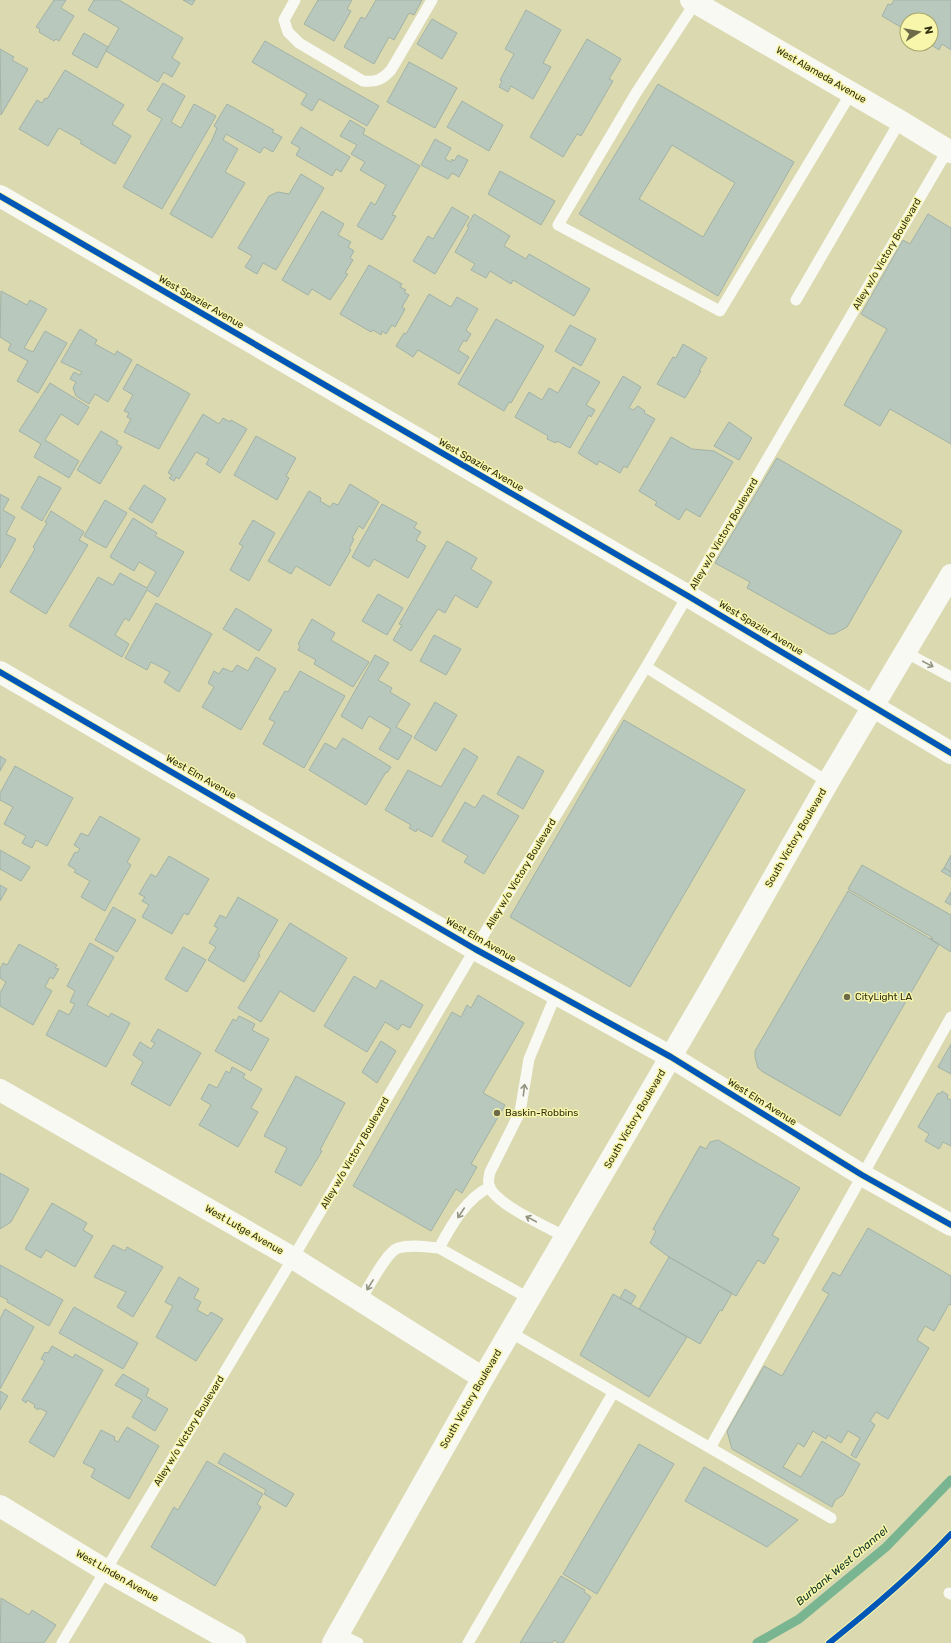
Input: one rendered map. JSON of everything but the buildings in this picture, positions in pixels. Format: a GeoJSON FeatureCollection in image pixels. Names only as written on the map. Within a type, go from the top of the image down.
{"type":"FeatureCollection","features":[{"type":"Feature","properties":{"kind":"street","name":"West Alameda Avenue"},"geometry":{"type":"LineString","coordinates":[[693,1],[950,149]]}},
{"type":"Feature","properties":{"kind":"street","name":"West Spazier Avenue"},"geometry":{"type":"LineString","coordinates":[[0,196],[688,596],[951,753]]}},
{"type":"Feature","properties":{"kind":"street","name":"South Victory Boulevard"},"geometry":{"type":"LineString","coordinates":[[336,1638],[483,1378],[671,1057],[872,706],[951,575]]}},
{"type":"Feature","properties":{"kind":"street","name":"West Elm Avenue"},"geometry":{"type":"LineString","coordinates":[[0,672],[475,949],[671,1057],[862,1175],[951,1225]]}},
{"type":"Feature","properties":{"kind":"street","name":"West Lutge Avenue"},"geometry":{"type":"LineString","coordinates":[[0,1090],[293,1258],[483,1378]]}},
{"type":"Feature","properties":{"kind":"street","name":"West Linden Avenue"},"geometry":{"type":"LineString","coordinates":[[0,1506],[105,1570],[235,1643]]}},
{"type":"Feature","properties":{"kind":"lane"},"geometry":{"type":"LineString","coordinates":[[295,0],[284,20],[288,32],[299,43],[363,81],[374,82],[384,78],[391,70],[432,0]]}},
{"type":"Feature","properties":{"kind":"lane"},"geometry":{"type":"LineString","coordinates":[[693,1],[636,93],[558,225],[720,311],[851,93]]}},
{"type":"Feature","properties":{"kind":"lane"},"geometry":{"type":"LineString","coordinates":[[796,300],[900,121]]}},
{"type":"Feature","properties":{"kind":"lane","name":"Alley w/o Victory Boulevard"},"geometry":{"type":"LineString","coordinates":[[62,1643],[293,1258],[475,949],[646,667],[950,149]]}},
{"type":"Feature","properties":{"kind":"lane"},"geometry":{"type":"LineString","coordinates":[[905,652],[951,676]]}},
{"type":"Feature","properties":{"kind":"lane"},"geometry":{"type":"LineString","coordinates":[[646,667],[828,782]]}},
{"type":"Feature","properties":{"kind":"lane"},"geometry":{"type":"LineString","coordinates":[[556,994],[529,1059],[520,1112],[490,1172],[488,1182],[490,1187],[514,1210],[566,1237]]}},
{"type":"Feature","properties":{"kind":"lane"},"geometry":{"type":"LineString","coordinates":[[710,1448],[951,1017]]}},
{"type":"Feature","properties":{"kind":"lane"},"geometry":{"type":"LineString","coordinates":[[439,1248],[469,1201],[480,1192],[490,1187]]}},
{"type":"Feature","properties":{"kind":"lane"},"geometry":{"type":"LineString","coordinates":[[360,1301],[388,1256],[397,1248],[421,1246],[439,1248],[530,1299]]}},
{"type":"Feature","properties":{"kind":"lane"},"geometry":{"type":"LineString","coordinates":[[510,1332],[831,1518]]}},
{"type":"Feature","properties":{"kind":"lane"},"geometry":{"type":"LineString","coordinates":[[468,1643],[613,1393]]}},
{"type":"Feature","properties":{"kind":"lane"},"geometry":{"type":"LineString","coordinates":[[336,1638],[358,1643]]}},
{"type":"Feature","properties":{"kind":"waterway","name":"Burbank West Channel"},"geometry":{"type":"LineString","coordinates":[[757,1643],[799,1619],[886,1547],[951,1480]]}},
{"type":"Feature","properties":{"kind":"cycle path"},"geometry":{"type":"LineString","coordinates":[[0,196],[688,596],[951,753]]}},
{"type":"Feature","properties":{"kind":"cycle path"},"geometry":{"type":"LineString","coordinates":[[0,672],[475,949],[671,1057],[862,1175],[951,1225]]}},
{"type":"Feature","properties":{"kind":"cycle path"},"geometry":{"type":"LineString","coordinates":[[829,1643],[892,1591],[951,1534]]}},
{"type":"Feature","properties":{"kind":"place","name":"CityLight LA"},"geometry":{"type":"Point","coordinates":[847,997]}},
{"type":"Feature","properties":{"kind":"place","name":"Baskin-Robbins"},"geometry":{"type":"Point","coordinates":[497,1113]}}]}
